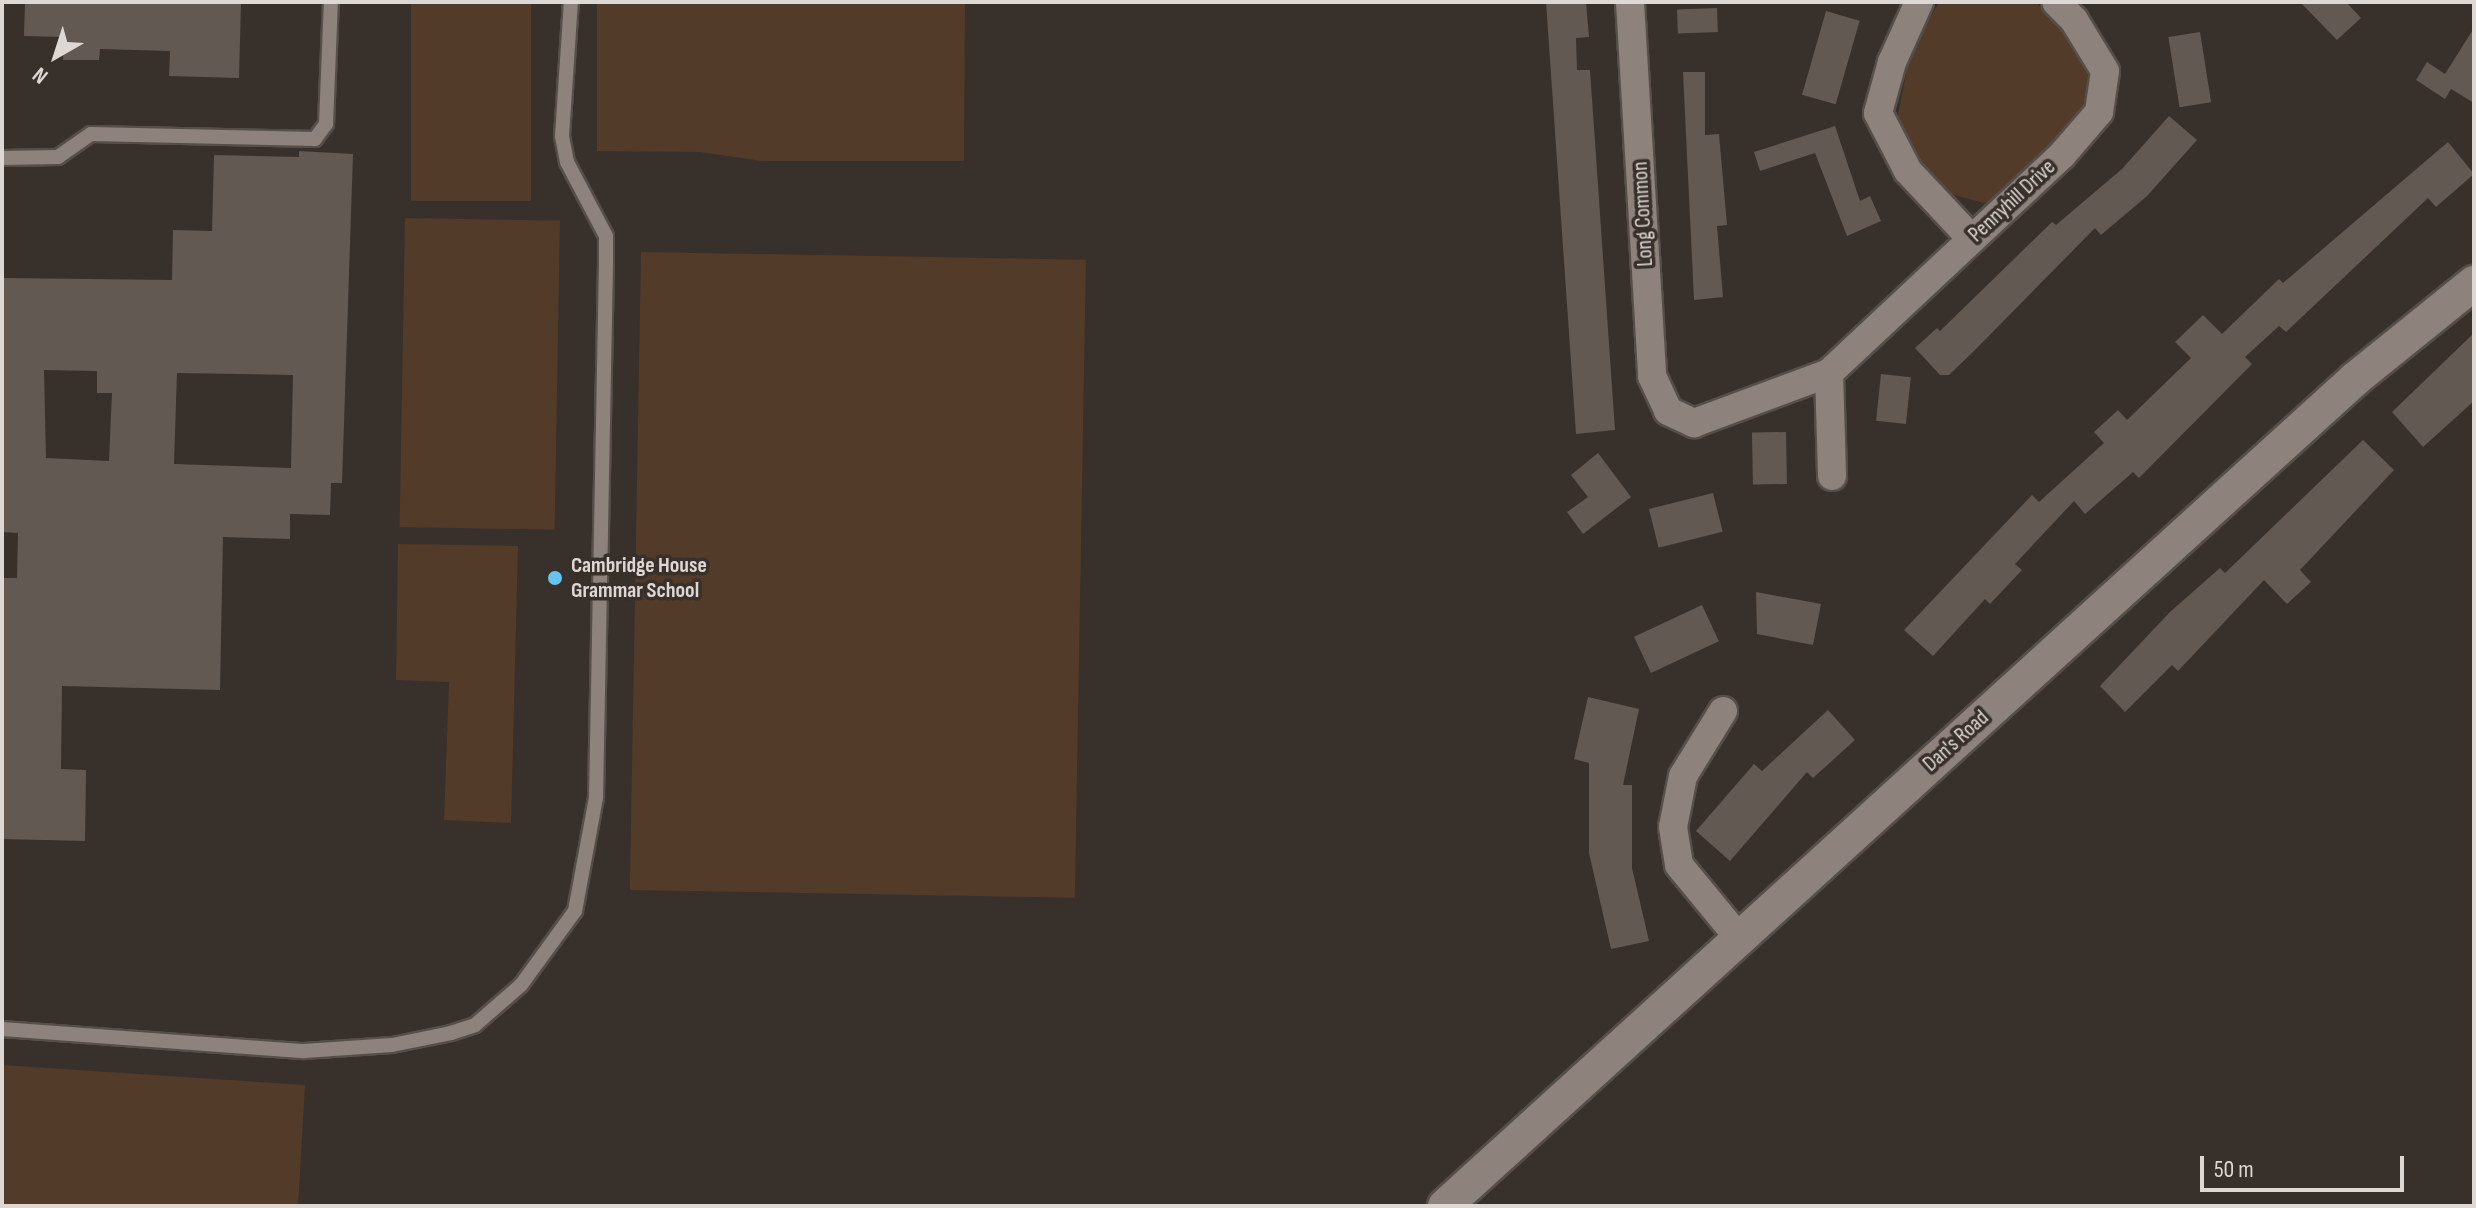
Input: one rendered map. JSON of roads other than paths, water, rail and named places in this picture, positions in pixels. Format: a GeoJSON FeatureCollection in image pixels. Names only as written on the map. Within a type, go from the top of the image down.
{"type":"FeatureCollection","features":[{"type":"Feature","properties":{"kind":"street","name":"Long Common"},"geometry":{"type":"LineString","coordinates":[[1630,2],[1652,376],[1662,401],[1677,418]]}},
{"type":"Feature","properties":{"kind":"street"},"geometry":{"type":"LineString","coordinates":[[1919,2],[1892,62],[1878,113],[1908,171],[1971,238]]}},
{"type":"Feature","properties":{"kind":"street","name":"Pennyhill Drive"},"geometry":{"type":"LineString","coordinates":[[1677,418],[1704,422],[1829,373],[2062,155],[2099,112],[2105,71],[2074,20],[2056,2]]}},
{"type":"Feature","properties":{"kind":"street","name":"Dan's Road"},"geometry":{"type":"LineString","coordinates":[[1445,1206],[2355,379],[2474,283]]}},
{"type":"Feature","properties":{"kind":"street"},"geometry":{"type":"LineString","coordinates":[[1829,373],[1832,476]]}},
{"type":"Feature","properties":{"kind":"street"},"geometry":{"type":"LineString","coordinates":[[1723,711],[1683,776],[1674,836],[1679,865],[1691,884],[1739,938]]}},
{"type":"Feature","properties":{"kind":"lane"},"geometry":{"type":"LineString","coordinates":[[2,158],[58,157],[91,134],[315,139],[326,124],[331,2]]}},
{"type":"Feature","properties":{"kind":"lane"},"geometry":{"type":"LineString","coordinates":[[2,1029],[304,1051],[392,1045],[451,1033],[475,1025],[521,985],[575,911],[596,798],[606,236],[567,162],[562,136],[571,2]]}},
{"type":"Feature","properties":{"kind":"place","name":"Cambridge House Grammar School"},"geometry":{"type":"Point","coordinates":[555,578]}}]}
